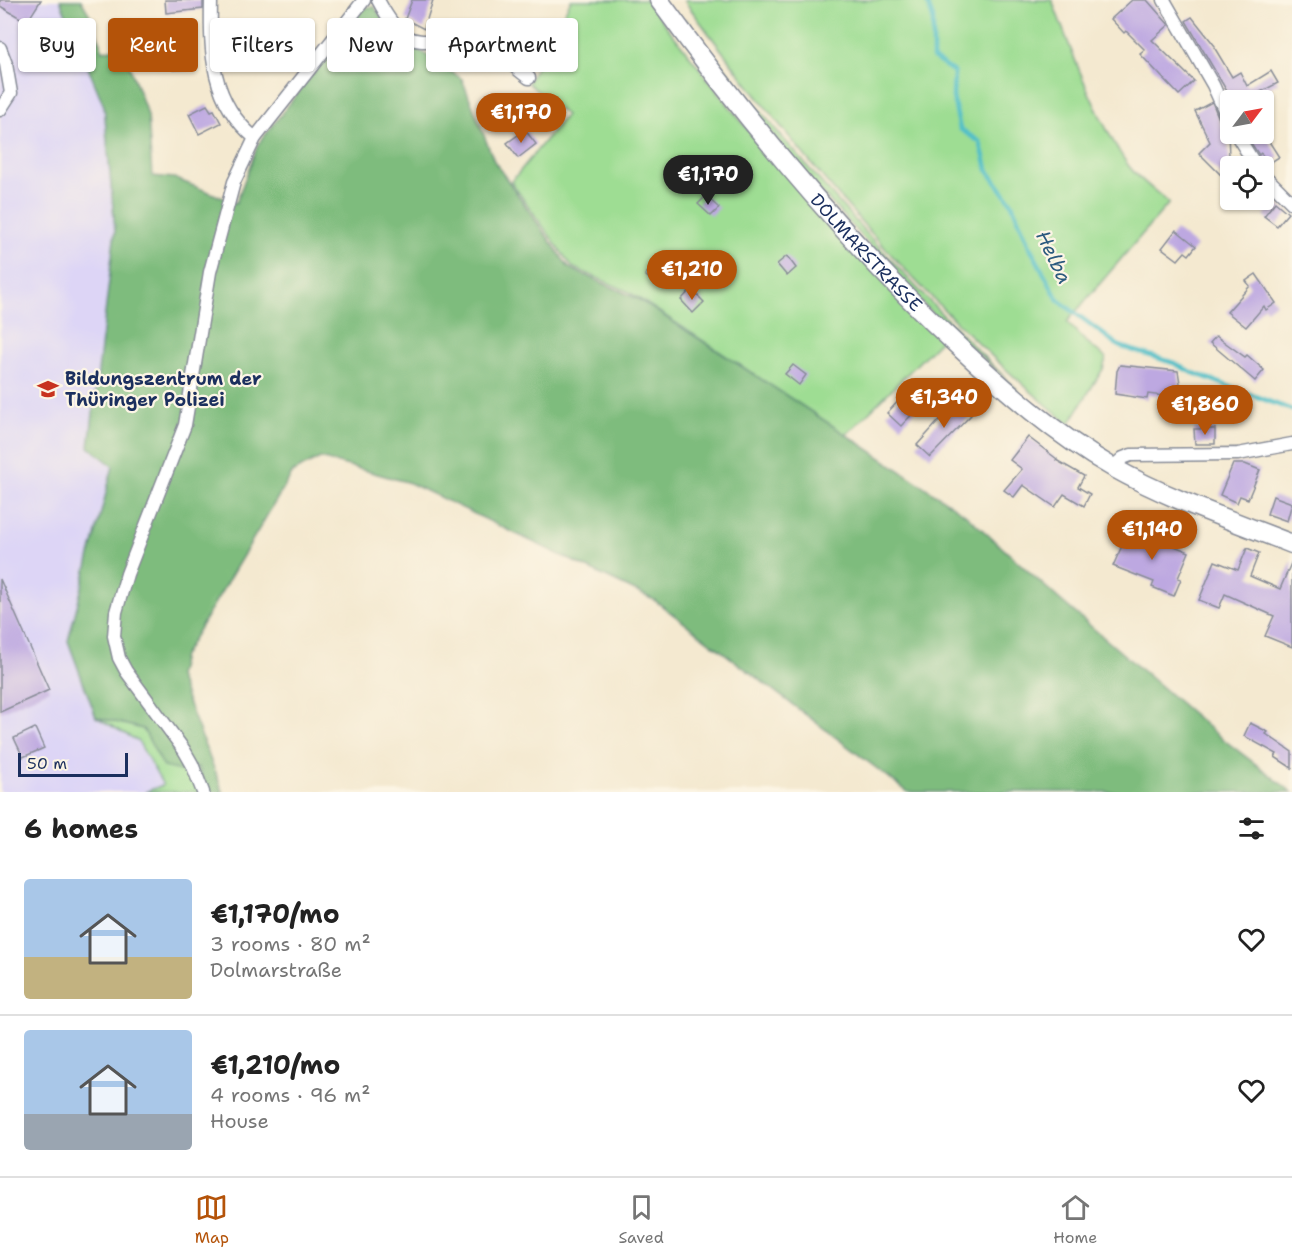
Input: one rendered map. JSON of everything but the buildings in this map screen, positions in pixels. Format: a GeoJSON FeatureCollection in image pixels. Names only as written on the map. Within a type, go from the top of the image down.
{"type":"FeatureCollection","features":[{"type":"Feature","properties":{"kind":"main road","name":"DOLMARSTRASSE"},"geometry":{"type":"LineString","coordinates":[[659,0],[730,96],[834,221],[926,316],[987,373],[1070,440],[1113,467],[1198,508],[1292,544]]}},
{"type":"Feature","properties":{"kind":"street"},"geometry":{"type":"LineString","coordinates":[[211,0],[210,45],[218,83],[235,119],[255,138]]}},
{"type":"Feature","properties":{"kind":"street"},"geometry":{"type":"LineString","coordinates":[[203,792],[184,750],[119,658],[114,636],[116,612],[127,574],[185,425],[210,272],[234,182],[255,138],[364,0]]}},
{"type":"Feature","properties":{"kind":"street"},"geometry":{"type":"LineString","coordinates":[[378,0],[391,24],[412,40],[475,43],[491,49],[529,78]]}},
{"type":"Feature","properties":{"kind":"street"},"geometry":{"type":"LineString","coordinates":[[1164,0],[1208,76],[1220,102]]}},
{"type":"Feature","properties":{"kind":"street"},"geometry":{"type":"LineString","coordinates":[[0,48],[6,64],[11,93],[0,110]]}},
{"type":"Feature","properties":{"kind":"street"},"geometry":{"type":"LineString","coordinates":[[1274,185],[1292,203]]}},
{"type":"Feature","properties":{"kind":"street"},"geometry":{"type":"LineString","coordinates":[[1113,467],[1123,458],[1131,455],[1238,454],[1292,444]]}},
{"type":"Feature","properties":{"kind":"shaded area","name":"Bildungszentrum der Thüringer Polizei"},"geometry":{"type":"Polygon","coordinates":[[[0,0],[60,0],[67,18],[18,18],[18,72],[90,72],[104,106],[115,231],[104,332],[113,466],[68,641],[96,717],[138,741],[163,785],[145,792],[0,792],[0,0]]]}},
{"type":"Feature","properties":{"kind":"green space"},"geometry":{"type":"Polygon","coordinates":[[[60,0],[81,0],[91,18],[67,18],[60,0]]]}},
{"type":"Feature","properties":{"kind":"green space"},"geometry":{"type":"Polygon","coordinates":[[[571,0],[646,0],[748,130],[941,340],[846,435],[629,292],[572,267],[511,182],[566,115],[528,83],[534,72],[578,72],[578,18],[562,18],[571,0]]]}},
{"type":"Feature","properties":{"kind":"green space"},"geometry":{"type":"Polygon","coordinates":[[[684,0],[1052,0],[1086,85],[1117,147],[1132,170],[1169,203],[1067,322],[1106,358],[1103,369],[1069,424],[963,328],[863,224],[771,114],[684,0]]]}},
{"type":"Feature","properties":{"kind":"green space"},"geometry":{"type":"Polygon","coordinates":[[[374,6],[382,18],[356,18],[364,8],[374,6]]]}},
{"type":"Feature","properties":{"kind":"green space"},"geometry":{"type":"Polygon","coordinates":[[[685,19],[845,210],[973,346],[1018,390],[929,310],[806,175],[707,54],[685,19]]]}},
{"type":"Feature","properties":{"kind":"green space"},"geometry":{"type":"Polygon","coordinates":[[[96,31],[103,51],[108,50],[108,72],[132,72],[148,116],[152,176],[174,178],[236,203],[258,144],[327,55],[327,72],[414,72],[414,47],[426,55],[426,72],[452,72],[462,79],[494,161],[569,268],[638,299],[965,514],[1059,599],[1215,733],[1292,792],[908,792],[654,600],[410,483],[320,458],[293,472],[183,656],[178,676],[223,792],[208,792],[198,767],[185,772],[164,767],[143,729],[96,717],[68,641],[113,466],[89,447],[115,231],[104,106],[90,72],[96,72],[96,31]]]}},
{"type":"Feature","properties":{"kind":"green space"},"geometry":{"type":"Polygon","coordinates":[[[96,717],[143,729],[164,767],[198,767],[208,792],[145,792],[163,785],[138,741],[96,717]]]}},
{"type":"Feature","properties":{"kind":"waterway","name":"Helba"},"geometry":{"type":"LineString","coordinates":[[926,0],[933,18],[933,58],[954,72],[953,97],[960,129],[980,142],[988,171],[1011,202],[1030,247],[1058,300],[1119,346],[1174,363],[1191,372],[1292,410]]}},
{"type":"Feature","properties":{"kind":"place","name":"Bildungszentrum der Thüringer Polizei"},"geometry":{"type":"Point","coordinates":[48,389]}}]}
